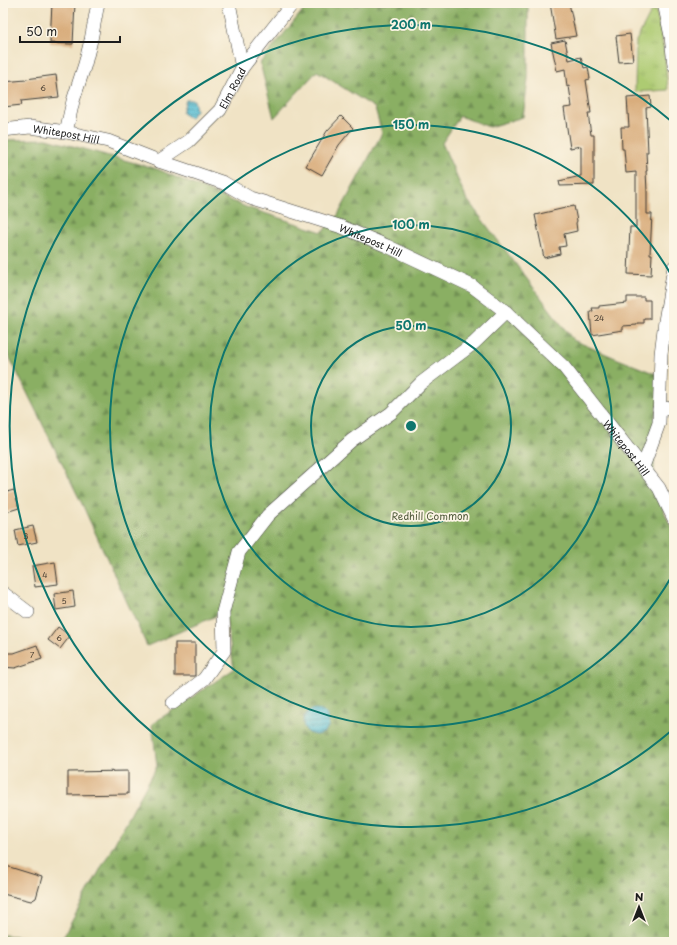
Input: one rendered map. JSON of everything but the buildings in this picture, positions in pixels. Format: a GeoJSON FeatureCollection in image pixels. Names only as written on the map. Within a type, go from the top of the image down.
{"type":"FeatureCollection","features":[{"type":"Feature","properties":{"kind":"street"},"geometry":{"type":"LineString","coordinates":[[66,132],[73,101],[90,46],[98,3]]}},
{"type":"Feature","properties":{"kind":"street"},"geometry":{"type":"LineString","coordinates":[[229,3],[242,68]]}},
{"type":"Feature","properties":{"kind":"street","name":"Elm Road"},"geometry":{"type":"LineString","coordinates":[[159,161],[189,141],[220,110],[242,68],[293,3]]}},
{"type":"Feature","properties":{"kind":"street"},"geometry":{"type":"LineString","coordinates":[[664,3],[671,36],[674,65]]}},
{"type":"Feature","properties":{"kind":"street","name":"Whitepost Hill"},"geometry":{"type":"LineString","coordinates":[[3,130],[30,128],[66,132],[108,141],[159,161],[224,183],[250,198],[342,227],[387,246],[472,286],[506,312],[564,367],[659,488],[674,520]]}},
{"type":"Feature","properties":{"kind":"street"},"geometry":{"type":"LineString","coordinates":[[643,467],[659,423],[661,354],[674,267]]}},
{"type":"Feature","properties":{"kind":"street"},"geometry":{"type":"LineString","coordinates":[[172,703],[204,680],[224,651],[223,612],[239,552],[268,515],[352,440],[391,413],[421,383],[474,343],[506,312]]}},
{"type":"Feature","properties":{"kind":"street"},"geometry":{"type":"LineString","coordinates":[[660,409],[674,408]]}},
{"type":"Feature","properties":{"kind":"street"},"geometry":{"type":"LineString","coordinates":[[3,593],[28,612]]}},
{"type":"Feature","properties":{"kind":"green space","name":"Redhill Common"},"geometry":{"type":"Polygon","coordinates":[[[316,3],[528,3],[528,79],[523,117],[489,127],[460,116],[442,143],[466,198],[573,340],[661,376],[655,420],[654,488],[674,534],[674,942],[3,942],[3,935],[62,939],[157,766],[152,724],[234,669],[225,612],[147,646],[83,506],[3,344],[3,140],[47,139],[157,169],[246,207],[322,232],[338,215],[382,133],[375,108],[317,71],[274,118],[260,63],[304,9],[316,3]]]}},
{"type":"Feature","properties":{"kind":"green space"},"geometry":{"type":"Polygon","coordinates":[[[656,10],[665,56],[668,90],[635,92],[636,41],[651,12],[656,10]]]}},
{"type":"Feature","properties":{"kind":"water"},"geometry":{"type":"Polygon","coordinates":[[[186,100],[194,100],[196,110],[190,118],[182,113],[186,100]]]}},
{"type":"Feature","properties":{"kind":"water"},"geometry":{"type":"Polygon","coordinates":[[[316,709],[325,713],[329,722],[325,731],[316,735],[307,731],[303,722],[307,713],[316,709]]]}}]}
